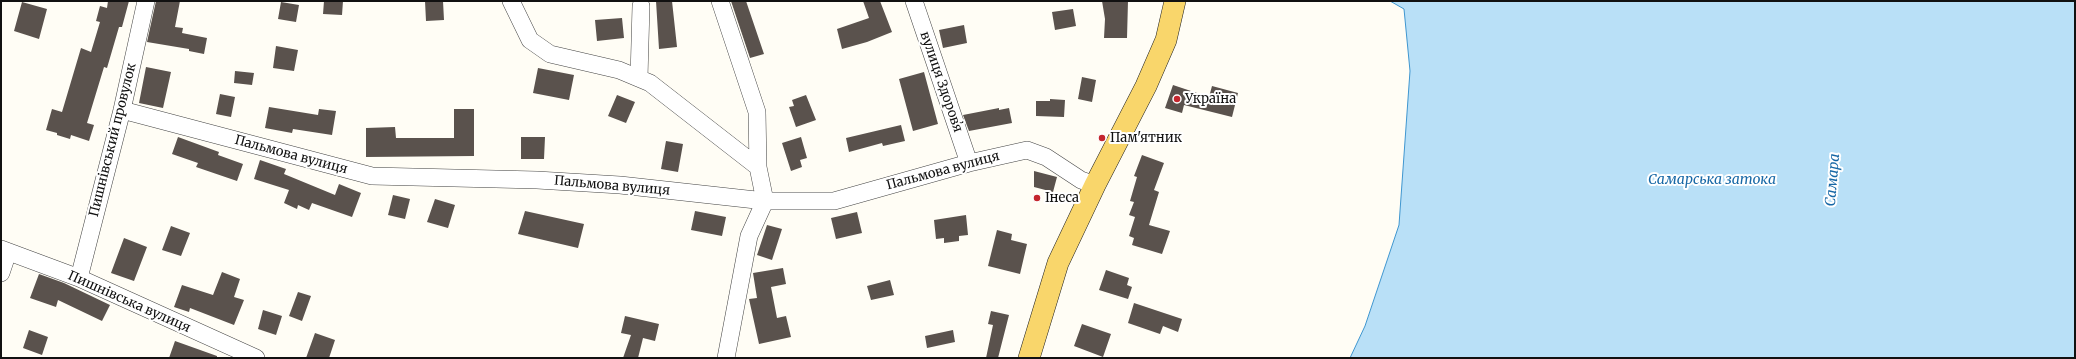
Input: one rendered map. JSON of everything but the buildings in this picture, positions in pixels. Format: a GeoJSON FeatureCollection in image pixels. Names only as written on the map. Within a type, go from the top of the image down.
{"type":"FeatureCollection","features":[{"type":"Feature","properties":{"kind":"main road"},"geometry":{"type":"LineString","coordinates":[[1029,358],[1058,263],[1095,185],[1146,86],[1166,40],[1175,1]]}},
{"type":"Feature","properties":{"kind":"street","name":"Пишнівський провулок"},"geometry":{"type":"LineString","coordinates":[[79,278],[122,110],[146,1]]}},
{"type":"Feature","properties":{"kind":"street"},"geometry":{"type":"LineString","coordinates":[[511,1],[530,40],[550,54],[619,70],[650,83],[758,167]]}},
{"type":"Feature","properties":{"kind":"street"},"geometry":{"type":"LineString","coordinates":[[720,1],[757,112],[758,167],[765,201],[749,236],[726,358]]}},
{"type":"Feature","properties":{"kind":"street","name":"вулиця Здоровʼя"},"geometry":{"type":"LineString","coordinates":[[914,1],[969,163]]}},
{"type":"Feature","properties":{"kind":"street"},"geometry":{"type":"LineString","coordinates":[[639,78],[641,6]]}},
{"type":"Feature","properties":{"kind":"street","name":"Пальмова вулиця"},"geometry":{"type":"LineString","coordinates":[[122,110],[372,176],[537,180],[613,184],[765,201],[834,201],[969,163],[1027,150],[1046,157],[1081,180],[1095,185]]}},
{"type":"Feature","properties":{"kind":"street"},"geometry":{"type":"LineString","coordinates":[[1,273],[4,251]]}},
{"type":"Feature","properties":{"kind":"street","name":"Пишнівська вулиця"},"geometry":{"type":"LineString","coordinates":[[4,251],[79,278],[256,358]]}},
{"type":"Feature","properties":{"kind":"water","name":"Самарська затока"},"geometry":{"type":"Polygon","coordinates":[[[1390,1],[2075,1],[2075,358],[1350,358],[1365,326],[1399,225],[1410,71],[1404,9],[1390,1]]]}},
{"type":"Feature","properties":{"kind":"place","name":"Україна"},"geometry":{"type":"Point","coordinates":[1177,99]}},
{"type":"Feature","properties":{"kind":"place","name":"Пам'ятник"},"geometry":{"type":"Point","coordinates":[1102,138]}},
{"type":"Feature","properties":{"kind":"place","name":"Інеса"},"geometry":{"type":"Point","coordinates":[1037,198]}},
{"type":"Feature","properties":{"kind":"water label","name":"Самара"},"geometry":{"type":"Point","coordinates":[1833,180]}}]}
